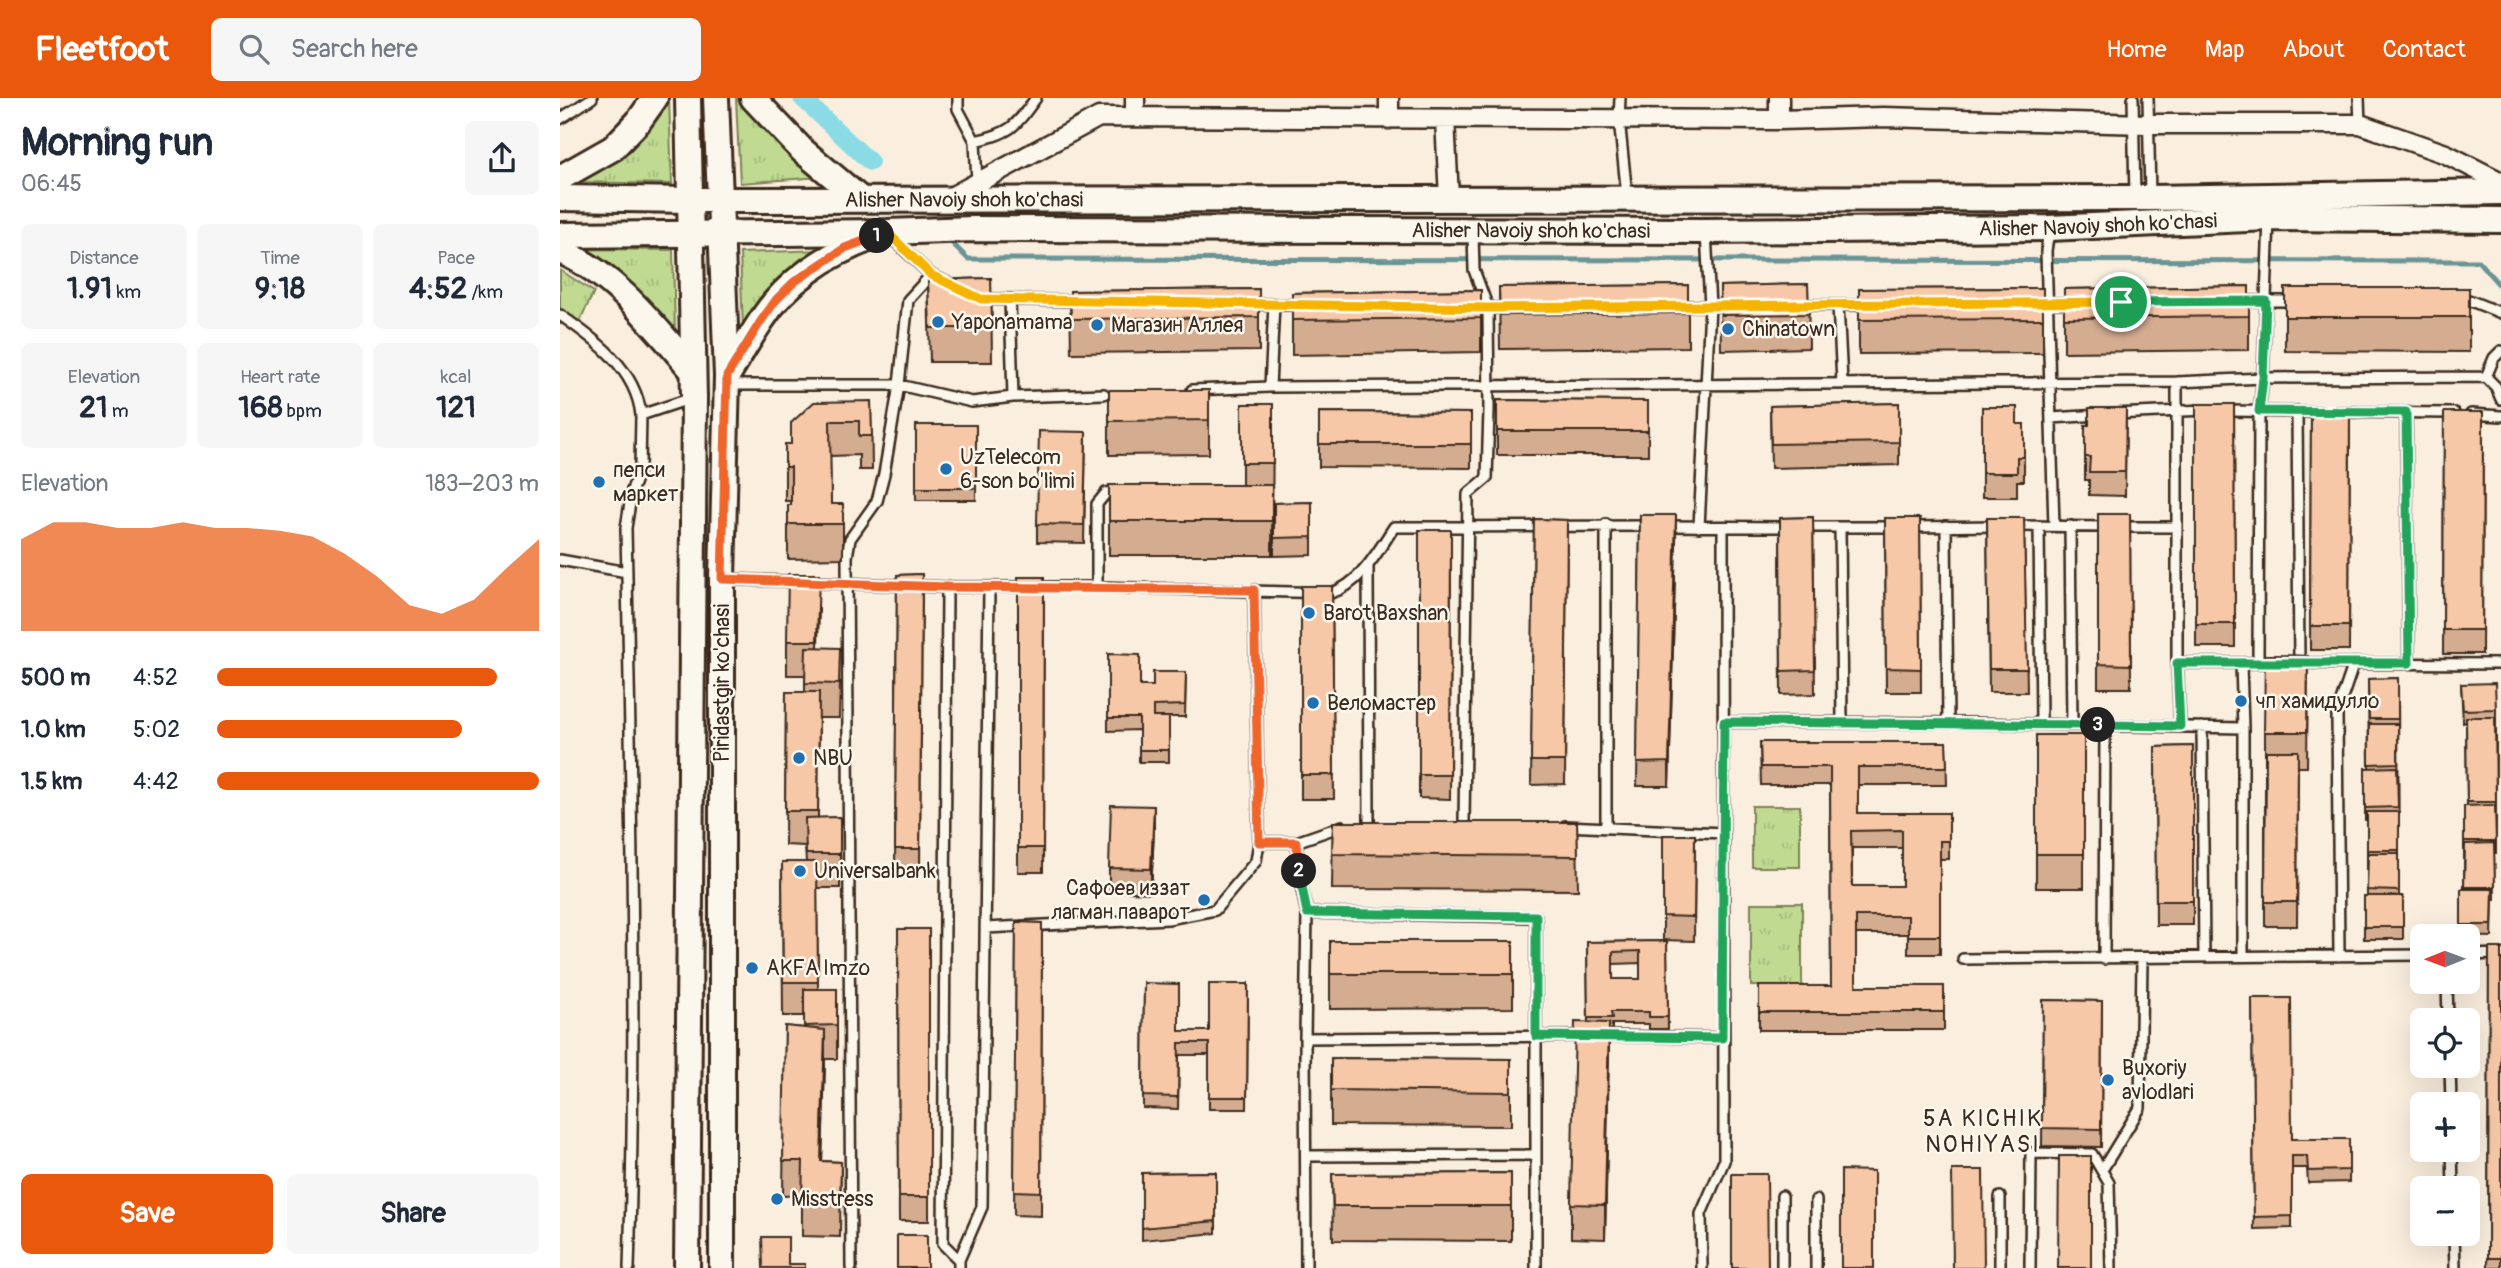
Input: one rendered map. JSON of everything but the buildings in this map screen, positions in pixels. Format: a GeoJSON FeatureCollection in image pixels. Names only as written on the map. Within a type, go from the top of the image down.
{"type":"FeatureCollection","features":[{"type":"Feature","properties":{"kind":"main road"},"geometry":{"type":"LineString","coordinates":[[560,178],[613,148],[638,122],[655,98]]}},
{"type":"Feature","properties":{"kind":"main road","name":"Piridastgir ko'chasi"},"geometry":{"type":"LineString","coordinates":[[687,1268],[694,397],[688,98]]}},
{"type":"Feature","properties":{"kind":"main road","name":"Piridastgir ko'chasi"},"geometry":{"type":"LineString","coordinates":[[716,98],[727,380],[722,579],[722,1268]]}},
{"type":"Feature","properties":{"kind":"main road"},"geometry":{"type":"LineString","coordinates":[[753,98],[802,150],[859,198]]}},
{"type":"Feature","properties":{"kind":"main road","name":"Alisher Navoiy shoh ko'chasi"},"geometry":{"type":"LineString","coordinates":[[560,198],[2143,198],[2501,192]]}},
{"type":"Feature","properties":{"kind":"main road","name":"Alisher Navoiy shoh ko'chasi"},"geometry":{"type":"LineString","coordinates":[[560,235],[973,229],[1474,239],[2048,239],[2269,218],[2501,220]]}},
{"type":"Feature","properties":{"kind":"main road"},"geometry":{"type":"LineString","coordinates":[[727,380],[761,321],[776,300],[794,282],[845,248],[887,232]]}},
{"type":"Feature","properties":{"kind":"main road"},"geometry":{"type":"LineString","coordinates":[[560,251],[607,280],[649,320],[693,371]]}},
{"type":"Feature","properties":{"kind":"street"},"geometry":{"type":"LineString","coordinates":[[1135,98],[1135,117]]}},
{"type":"Feature","properties":{"kind":"street"},"geometry":{"type":"LineString","coordinates":[[1389,98],[1389,119]]}},
{"type":"Feature","properties":{"kind":"street"},"geometry":{"type":"LineString","coordinates":[[1779,98],[1779,120]]}},
{"type":"Feature","properties":{"kind":"street"},"geometry":{"type":"LineString","coordinates":[[949,198],[1099,117],[1779,120],[1883,117],[2140,124],[2360,124],[2446,154],[2501,183]]}},
{"type":"Feature","properties":{"kind":"street"},"geometry":{"type":"LineString","coordinates":[[1445,119],[1449,198]]}},
{"type":"Feature","properties":{"kind":"lane"},"geometry":{"type":"LineString","coordinates":[[560,119],[592,98]]}},
{"type":"Feature","properties":{"kind":"lane"},"geometry":{"type":"LineString","coordinates":[[958,98],[958,110],[975,141],[976,183]]}},
{"type":"Feature","properties":{"kind":"lane"},"geometry":{"type":"LineString","coordinates":[[975,141],[1000,135],[1017,124],[1036,98]]}},
{"type":"Feature","properties":{"kind":"lane"},"geometry":{"type":"LineString","coordinates":[[1620,98],[1619,119],[1627,198]]}},
{"type":"Feature","properties":{"kind":"lane"},"geometry":{"type":"LineString","coordinates":[[2133,98],[2140,124],[2143,198]]}},
{"type":"Feature","properties":{"kind":"lane"},"geometry":{"type":"LineString","coordinates":[[2143,198],[2140,124],[2148,98]]}},
{"type":"Feature","properties":{"kind":"lane"},"geometry":{"type":"LineString","coordinates":[[2359,98],[2360,124]]}},
{"type":"Feature","properties":{"kind":"lane"},"geometry":{"type":"LineString","coordinates":[[2258,663],[2259,411],[2263,378],[2269,218]]}},
{"type":"Feature","properties":{"kind":"lane"},"geometry":{"type":"LineString","coordinates":[[887,232],[931,275],[956,287]]}},
{"type":"Feature","properties":{"kind":"lane"},"geometry":{"type":"LineString","coordinates":[[1474,239],[1474,270],[1488,308],[1487,478],[1468,495],[1459,824],[1477,824]]}},
{"type":"Feature","properties":{"kind":"lane"},"geometry":{"type":"LineString","coordinates":[[2048,239],[2054,526]]}},
{"type":"Feature","properties":{"kind":"lane"},"geometry":{"type":"LineString","coordinates":[[1699,527],[1710,306],[1706,240]]}},
{"type":"Feature","properties":{"kind":"lane"},"geometry":{"type":"LineString","coordinates":[[851,1268],[847,557],[850,539],[877,501],[899,384],[908,300],[931,275]]}},
{"type":"Feature","properties":{"kind":"lane"},"geometry":{"type":"LineString","coordinates":[[968,293],[981,299],[1094,301]]}},
{"type":"Feature","properties":{"kind":"lane"},"geometry":{"type":"LineString","coordinates":[[1010,299],[1013,397]]}},
{"type":"Feature","properties":{"kind":"lane"},"geometry":{"type":"LineString","coordinates":[[2452,299],[2466,299],[2501,313]]}},
{"type":"Feature","properties":{"kind":"lane"},"geometry":{"type":"LineString","coordinates":[[2225,302],[2306,301]]}},
{"type":"Feature","properties":{"kind":"lane"},"geometry":{"type":"LineString","coordinates":[[1233,303],[1314,305]]}},
{"type":"Feature","properties":{"kind":"lane"},"geometry":{"type":"LineString","coordinates":[[2020,303],[2089,303]]}},
{"type":"Feature","properties":{"kind":"lane"},"geometry":{"type":"LineString","coordinates":[[1270,387],[1274,304]]}},
{"type":"Feature","properties":{"kind":"lane"},"geometry":{"type":"LineString","coordinates":[[1787,305],[1880,304]]}},
{"type":"Feature","properties":{"kind":"lane"},"geometry":{"type":"LineString","coordinates":[[1838,305],[1842,382]]}},
{"type":"Feature","properties":{"kind":"lane"},"geometry":{"type":"LineString","coordinates":[[1668,306],[1736,306]]}},
{"type":"Feature","properties":{"kind":"lane"},"geometry":{"type":"LineString","coordinates":[[1462,308],[1516,308]]}},
{"type":"Feature","properties":{"kind":"lane"},"geometry":{"type":"LineString","coordinates":[[560,315],[585,331],[614,358],[631,384],[640,405],[641,415],[640,467],[632,490],[626,528],[631,928],[629,1268]]}},
{"type":"Feature","properties":{"kind":"lane"},"geometry":{"type":"LineString","coordinates":[[2486,377],[2494,358],[2501,351]]}},
{"type":"Feature","properties":{"kind":"lane"},"geometry":{"type":"LineString","coordinates":[[1181,391],[1489,384],[2051,384],[2263,378],[2486,377],[2496,387],[2501,398]]}},
{"type":"Feature","properties":{"kind":"lane"},"geometry":{"type":"LineString","coordinates":[[727,380],[899,384],[972,402],[1013,397],[1104,394]]}},
{"type":"Feature","properties":{"kind":"lane"},"geometry":{"type":"LineString","coordinates":[[2177,382],[2177,663],[2180,726]]}},
{"type":"Feature","properties":{"kind":"lane"},"geometry":{"type":"LineString","coordinates":[[641,415],[694,397]]}},
{"type":"Feature","properties":{"kind":"lane"},"geometry":{"type":"LineString","coordinates":[[2051,418],[2178,410],[2406,412],[2501,416]]}},
{"type":"Feature","properties":{"kind":"lane"},"geometry":{"type":"LineString","coordinates":[[2297,411],[2299,663]]}},
{"type":"Feature","properties":{"kind":"lane"},"geometry":{"type":"LineString","coordinates":[[2406,412],[2409,663]]}},
{"type":"Feature","properties":{"kind":"lane"},"geometry":{"type":"LineString","coordinates":[[1097,587],[1097,504],[1106,493],[1133,491]]}},
{"type":"Feature","properties":{"kind":"lane"},"geometry":{"type":"LineString","coordinates":[[722,579],[947,587],[1097,587],[1331,593],[1340,590],[1368,566],[1394,527],[1606,524],[1723,528],[2177,527]]}},
{"type":"Feature","properties":{"kind":"lane"},"geometry":{"type":"LineString","coordinates":[[1606,524],[1606,826]]}},
{"type":"Feature","properties":{"kind":"lane"},"geometry":{"type":"LineString","coordinates":[[1946,526],[1948,723]]}},
{"type":"Feature","properties":{"kind":"lane"},"geometry":{"type":"LineString","coordinates":[[2039,526],[2041,724]]}},
{"type":"Feature","properties":{"kind":"lane"},"geometry":{"type":"LineString","coordinates":[[2070,526],[2072,724]]}},
{"type":"Feature","properties":{"kind":"lane"},"geometry":{"type":"LineString","coordinates":[[1840,527],[1842,722]]}},
{"type":"Feature","properties":{"kind":"lane"},"geometry":{"type":"LineString","coordinates":[[1702,1268],[1701,1214],[1724,1161],[1723,528]]}},
{"type":"Feature","properties":{"kind":"lane"},"geometry":{"type":"LineString","coordinates":[[560,560],[627,572]]}},
{"type":"Feature","properties":{"kind":"lane"},"geometry":{"type":"LineString","coordinates":[[1360,824],[1368,566]]}},
{"type":"Feature","properties":{"kind":"lane"},"geometry":{"type":"LineString","coordinates":[[947,587],[943,1244],[959,1264],[982,1207],[989,587]]}},
{"type":"Feature","properties":{"kind":"lane"},"geometry":{"type":"LineString","coordinates":[[985,928],[1168,919],[1215,910],[1256,862],[1259,842],[1254,590]]}},
{"type":"Feature","properties":{"kind":"lane"},"geometry":{"type":"LineString","coordinates":[[2177,663],[2272,663]]}},
{"type":"Feature","properties":{"kind":"lane"},"geometry":{"type":"LineString","coordinates":[[2241,663],[2243,956]]}},
{"type":"Feature","properties":{"kind":"lane"},"geometry":{"type":"LineString","coordinates":[[2285,663],[2501,664]]}},
{"type":"Feature","properties":{"kind":"lane"},"geometry":{"type":"LineString","coordinates":[[2339,956],[2337,713],[2354,663]]}},
{"type":"Feature","properties":{"kind":"lane"},"geometry":{"type":"LineString","coordinates":[[1724,722],[2243,728]]}},
{"type":"Feature","properties":{"kind":"lane"},"geometry":{"type":"LineString","coordinates":[[2104,959],[2105,725]]}},
{"type":"Feature","properties":{"kind":"lane"},"geometry":{"type":"LineString","coordinates":[[2202,727],[2204,956]]}},
{"type":"Feature","properties":{"kind":"lane"},"geometry":{"type":"LineString","coordinates":[[1259,842],[1296,842],[1360,824],[1382,824]]}},
{"type":"Feature","properties":{"kind":"lane"},"geometry":{"type":"LineString","coordinates":[[1555,825],[1724,833]]}},
{"type":"Feature","properties":{"kind":"lane"},"geometry":{"type":"LineString","coordinates":[[1296,842],[1307,913],[1307,1268]]}},
{"type":"Feature","properties":{"kind":"lane"},"geometry":{"type":"LineString","coordinates":[[1307,913],[1536,916],[1536,1268]]}},
{"type":"Feature","properties":{"kind":"lane"},"geometry":{"type":"LineString","coordinates":[[2480,955],[2501,954]]}},
{"type":"Feature","properties":{"kind":"lane"},"geometry":{"type":"LineString","coordinates":[[1963,959],[2410,955]]}},
{"type":"Feature","properties":{"kind":"lane"},"geometry":{"type":"LineString","coordinates":[[2102,1170],[2140,1108],[2142,959]]}},
{"type":"Feature","properties":{"kind":"lane"},"geometry":{"type":"LineString","coordinates":[[1305,1038],[1722,1038]]}},
{"type":"Feature","properties":{"kind":"lane"},"geometry":{"type":"LineString","coordinates":[[2030,1268],[2031,1153],[2092,1154],[2109,1183],[2110,1268]]}},
{"type":"Feature","properties":{"kind":"lane"},"geometry":{"type":"LineString","coordinates":[[1307,1156],[1536,1154]]}},
{"type":"Feature","properties":{"kind":"lane"},"geometry":{"type":"LineString","coordinates":[[1782,1196],[1782,1268]]}},
{"type":"Feature","properties":{"kind":"lane"},"geometry":{"type":"LineString","coordinates":[[2000,1198],[2000,1268]]}},
{"type":"Feature","properties":{"kind":"lane"},"geometry":{"type":"LineString","coordinates":[[1816,1200],[1816,1268]]}},
{"type":"Feature","properties":{"kind":"lane"},"geometry":{"type":"LineString","coordinates":[[2454,1246],[2455,1268]]}},
{"type":"Feature","properties":{"kind":"green space"},"geometry":{"type":"Polygon","coordinates":[[[669,98],[672,184],[573,182],[600,169],[623,152],[642,133],[669,98]]]}},
{"type":"Feature","properties":{"kind":"green space"},"geometry":{"type":"Polygon","coordinates":[[[736,98],[776,141],[821,177],[740,183],[736,98]]]}},
{"type":"Feature","properties":{"kind":"green space"},"geometry":{"type":"Polygon","coordinates":[[[578,249],[673,250],[675,333],[637,289],[578,249]]]}},
{"type":"Feature","properties":{"kind":"green space"},"geometry":{"type":"Polygon","coordinates":[[[821,250],[743,330],[740,253],[821,250]]]}},
{"type":"Feature","properties":{"kind":"green space"},"geometry":{"type":"Polygon","coordinates":[[[560,270],[594,292],[578,324],[560,324],[560,270]]]}},
{"type":"Feature","properties":{"kind":"green space"},"geometry":{"type":"Polygon","coordinates":[[[1752,806],[1800,806],[1800,867],[1752,867],[1752,806]]]}},
{"type":"Feature","properties":{"kind":"green space"},"geometry":{"type":"Polygon","coordinates":[[[1751,903],[1802,903],[1802,986],[1751,986],[1751,903]]]}},
{"type":"Feature","properties":{"kind":"waterway"},"geometry":{"type":"LineString","coordinates":[[802,98],[870,162]]}},
{"type":"Feature","properties":{"kind":"waterway"},"geometry":{"type":"LineString","coordinates":[[948,239],[968,259],[2478,261],[2501,287]]}},
{"type":"Feature","properties":{"kind":"place","name":"Yaponamama"},"geometry":{"type":"Point","coordinates":[938,322]}},
{"type":"Feature","properties":{"kind":"place","name":"Магазин Аллея"},"geometry":{"type":"Point","coordinates":[1097,325]}},
{"type":"Feature","properties":{"kind":"place","name":"Chinatown"},"geometry":{"type":"Point","coordinates":[1728,329]}},
{"type":"Feature","properties":{"kind":"place","name":"UzTelecom 6-son bo'limi"},"geometry":{"type":"Point","coordinates":[946,469]}},
{"type":"Feature","properties":{"kind":"place","name":"пепси маркет"},"geometry":{"type":"Point","coordinates":[599,482]}},
{"type":"Feature","properties":{"kind":"place","name":"Barot Baxshan"},"geometry":{"type":"Point","coordinates":[1309,613]}},
{"type":"Feature","properties":{"kind":"place","name":"чп хамидулло"},"geometry":{"type":"Point","coordinates":[2241,701]}},
{"type":"Feature","properties":{"kind":"place","name":"Веломастер"},"geometry":{"type":"Point","coordinates":[1313,703]}},
{"type":"Feature","properties":{"kind":"place","name":"NBU"},"geometry":{"type":"Point","coordinates":[799,758]}},
{"type":"Feature","properties":{"kind":"place","name":"Universalbank"},"geometry":{"type":"Point","coordinates":[800,871]}},
{"type":"Feature","properties":{"kind":"place","name":"Сафоев иззат лагман паварот"},"geometry":{"type":"Point","coordinates":[1204,900]}},
{"type":"Feature","properties":{"kind":"place","name":"AKFA Imzo"},"geometry":{"type":"Point","coordinates":[752,968]}},
{"type":"Feature","properties":{"kind":"place","name":"Buxoriy avlodlari"},"geometry":{"type":"Point","coordinates":[2108,1080]}},
{"type":"Feature","properties":{"kind":"place","name":"Misstress"},"geometry":{"type":"Point","coordinates":[777,1199]}},
{"type":"Feature","properties":{"kind":"district","name":"5A KICHIK NOHIYASI"},"geometry":{"type":"Point","coordinates":[1983,1131]}},
{"type":"Feature","properties":{"kind":"route"},"geometry":{"type":"LineString","coordinates":[[887,232],[931,275],[981,299],[1488,308],[2121,302],[2266,301],[2259,411],[2406,412],[2409,663],[2177,663],[2180,726],[1724,722],[1722,1038],[1536,1036],[1536,916],[1307,913],[1296,842],[1259,842],[1254,590],[947,587],[722,579],[727,376],[761,321],[776,300],[794,282],[845,248],[887,232]]}}]}
